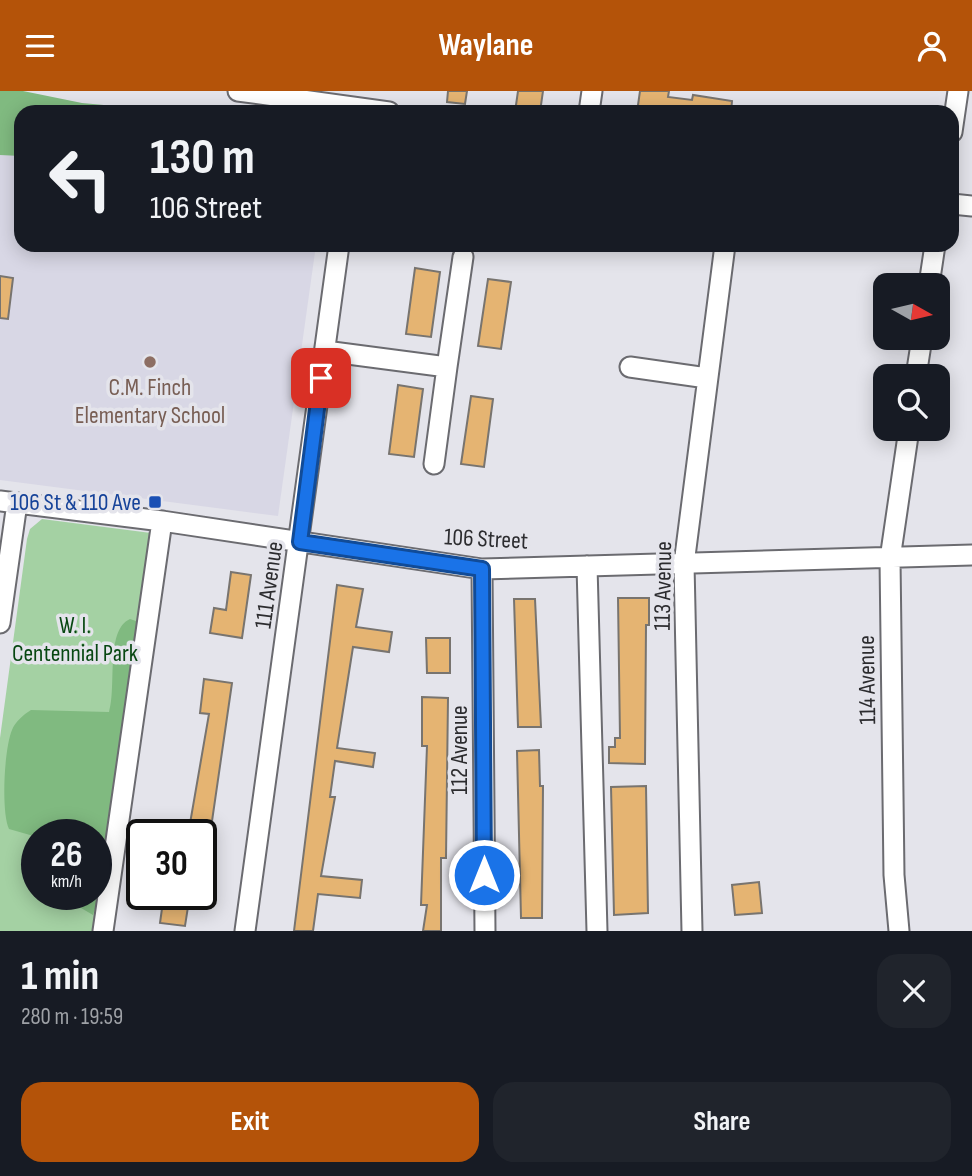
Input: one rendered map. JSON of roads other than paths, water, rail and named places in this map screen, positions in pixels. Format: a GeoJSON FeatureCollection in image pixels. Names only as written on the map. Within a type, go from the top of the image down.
{"type":"FeatureCollection","features":[{"type":"Feature","properties":{"kind":"street"},"geometry":{"type":"LineString","coordinates":[[238,91],[360,103]]}},
{"type":"Feature","properties":{"kind":"street","name":"111 Avenue"},"geometry":{"type":"LineString","coordinates":[[245,931],[338,252]]}},
{"type":"Feature","properties":{"kind":"street","name":"113 Avenue"},"geometry":{"type":"LineString","coordinates":[[692,931],[684,564],[724,252]]}},
{"type":"Feature","properties":{"kind":"street"},"geometry":{"type":"LineString","coordinates":[[931,273],[934,252]]}},
{"type":"Feature","properties":{"kind":"street"},"geometry":{"type":"LineString","coordinates":[[433,464],[463,257]]}},
{"type":"Feature","properties":{"kind":"street"},"geometry":{"type":"LineString","coordinates":[[325,351],[447,367]]}},
{"type":"Feature","properties":{"kind":"street"},"geometry":{"type":"LineString","coordinates":[[630,366],[707,377]]}},
{"type":"Feature","properties":{"kind":"street","name":"114 Avenue"},"geometry":{"type":"LineString","coordinates":[[899,931],[894,875],[890,559],[907,441]]}},
{"type":"Feature","properties":{"kind":"street"},"geometry":{"type":"LineString","coordinates":[[0,623],[8,502]]}},
{"type":"Feature","properties":{"kind":"street","name":"106 Street"},"geometry":{"type":"LineString","coordinates":[[8,502],[162,521],[482,569],[972,555]]}},
{"type":"Feature","properties":{"kind":"street"},"geometry":{"type":"LineString","coordinates":[[103,931],[162,521]]}},
{"type":"Feature","properties":{"kind":"street"},"geometry":{"type":"LineString","coordinates":[[587,566],[597,931]]}},
{"type":"Feature","properties":{"kind":"street","name":"112 Avenue"},"geometry":{"type":"LineString","coordinates":[[482,569],[485,931]]}},
{"type":"Feature","properties":{"kind":"place","name":"C.M. Finch Elementary School"},"geometry":{"type":"Point","coordinates":[150,362]}},
{"type":"Feature","properties":{"kind":"place","name":"106 St & 110 Ave"},"geometry":{"type":"Point","coordinates":[155,502]}},
{"type":"Feature","properties":{"kind":"park label","name":"W. I. Centennial Park"},"geometry":{"type":"Point","coordinates":[75,639]}}]}
